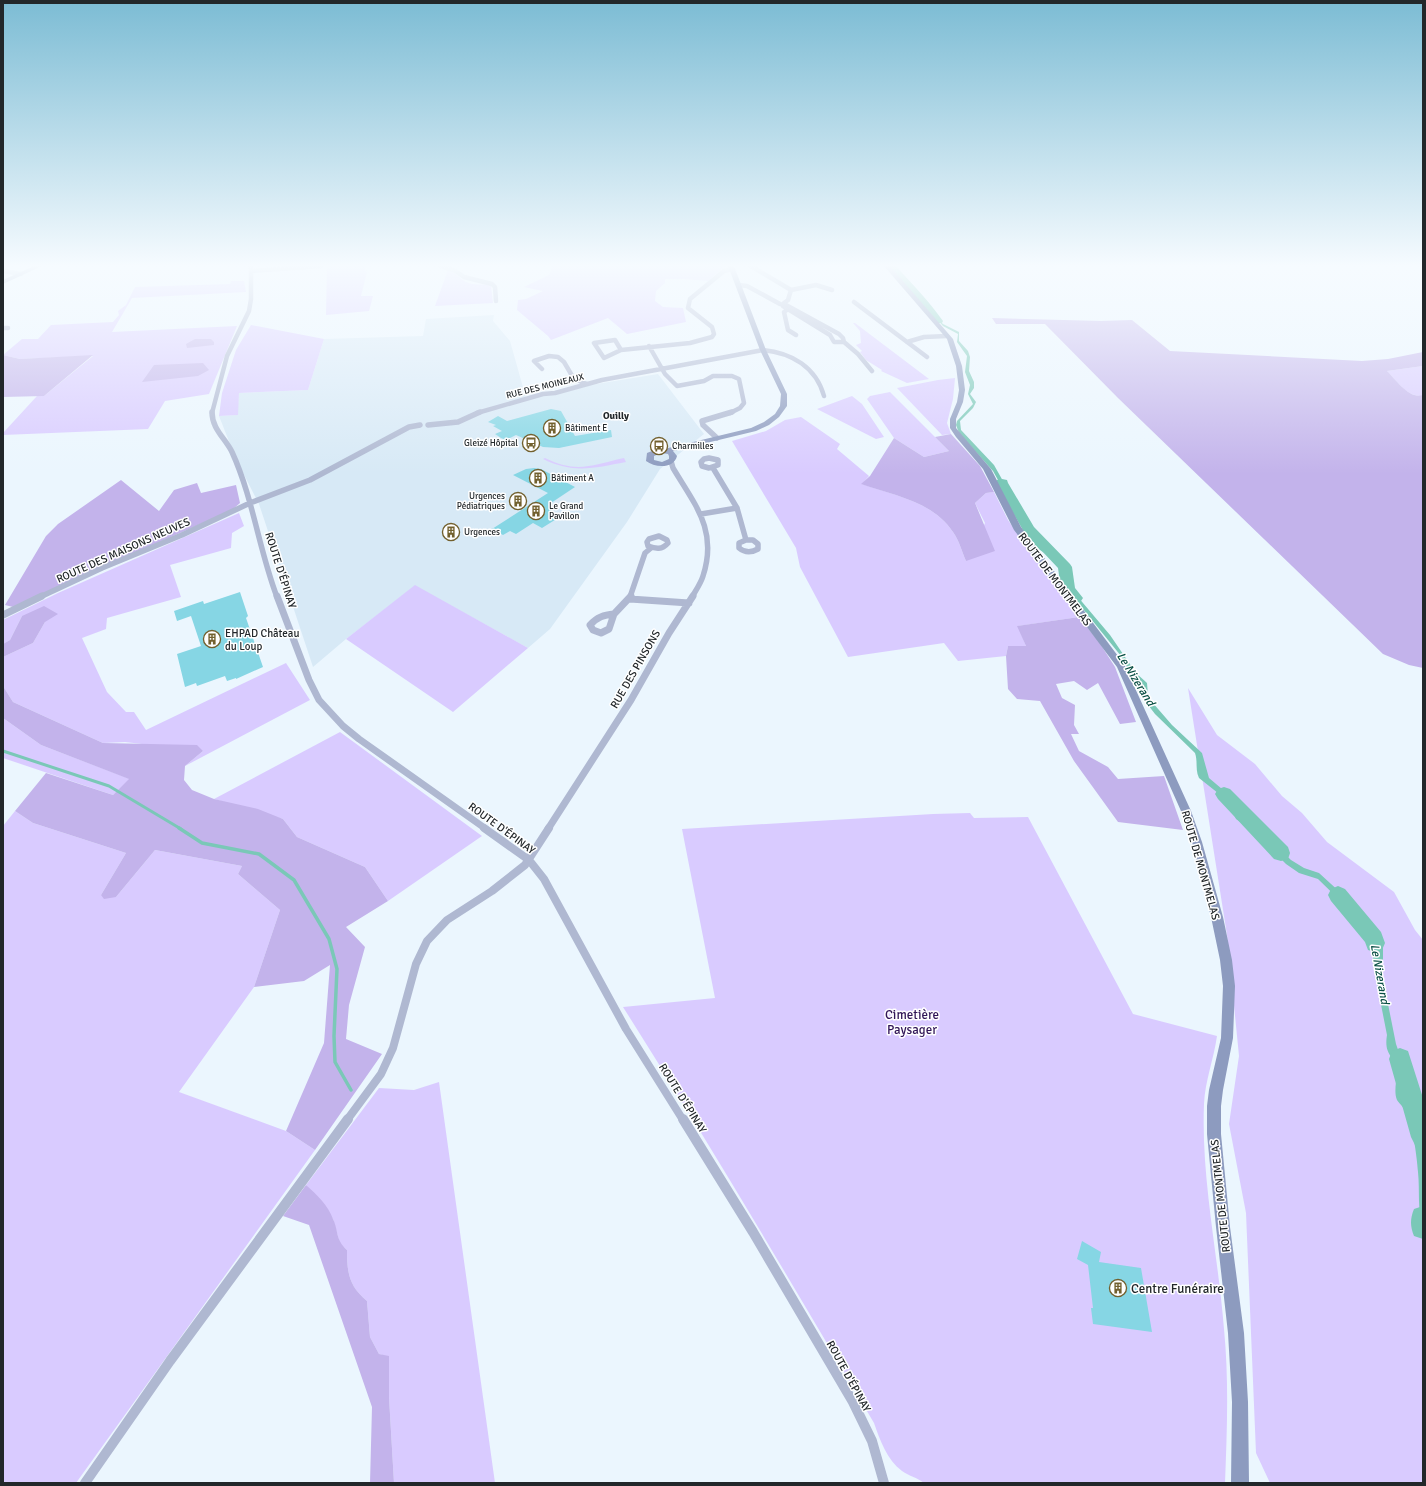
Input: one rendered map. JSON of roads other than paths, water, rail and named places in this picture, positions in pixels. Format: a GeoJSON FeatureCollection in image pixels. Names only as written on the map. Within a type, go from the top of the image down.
{"type":"FeatureCollection","features":[{"type":"Feature","properties":{"kind":"street","name":"ROUTE D'ÉPINAY"},"geometry":{"type":"LineString","coordinates":[[238,335],[227,356],[212,411],[212,421],[231,451],[250,502],[269,576],[319,700],[343,726],[359,739],[529,860],[544,879],[626,1029],[749,1225],[853,1402],[872,1441],[884,1483]]}},
{"type":"Feature","properties":{"kind":"street"},"geometry":{"type":"LineString","coordinates":[[621,350],[615,340],[594,343],[604,358],[621,350],[648,346],[690,343],[712,337],[713,335]]}},
{"type":"Feature","properties":{"kind":"street"},"geometry":{"type":"LineString","coordinates":[[698,442],[669,461],[652,462],[649,457],[654,452],[666,451],[698,442],[745,432],[761,427],[774,419],[783,410],[786,402],[784,394],[758,335]]}},
{"type":"Feature","properties":{"kind":"street"},"geometry":{"type":"LineString","coordinates":[[830,335],[834,342],[844,342]]}},
{"type":"Feature","properties":{"kind":"street"},"geometry":{"type":"LineString","coordinates":[[840,335],[844,342],[853,348],[872,371]]}},
{"type":"Feature","properties":{"kind":"street"},"geometry":{"type":"LineString","coordinates":[[898,335],[927,357]]}},
{"type":"Feature","properties":{"kind":"street"},"geometry":{"type":"LineString","coordinates":[[907,342],[924,337],[947,336]]}},
{"type":"Feature","properties":{"kind":"street","name":"ROUTE DE MONTMELAS"},"geometry":{"type":"LineString","coordinates":[[947,336],[958,361],[961,383],[961,398],[953,419],[953,428],[958,436],[987,469],[1017,528],[1121,666],[1186,811],[1197,842],[1217,917],[1226,960],[1229,986],[1227,1038],[1224,1058],[1216,1090],[1214,1106],[1214,1134],[1223,1227],[1236,1333],[1240,1402],[1240,1483]]}},
{"type":"Feature","properties":{"kind":"street"},"geometry":{"type":"LineString","coordinates":[[648,346],[662,369],[677,386],[704,381],[713,376],[732,376],[739,379],[744,403],[740,409],[726,415],[709,418],[702,421],[703,425],[717,438]]}},
{"type":"Feature","properties":{"kind":"street","name":"RUE DES MOINEAUX"},"geometry":{"type":"LineString","coordinates":[[428,425],[454,424],[469,419],[474,414],[516,401],[544,394],[555,393],[602,380],[763,350],[778,351],[804,364],[817,379],[824,391],[824,396]]}},
{"type":"Feature","properties":{"kind":"street"},"geometry":{"type":"LineString","coordinates":[[542,369],[534,361],[555,356],[561,358],[569,368],[573,378],[588,384]]}},
{"type":"Feature","properties":{"kind":"street"},"geometry":{"type":"LineString","coordinates":[[250,502],[282,492],[310,480],[410,427],[420,425]]}},
{"type":"Feature","properties":{"kind":"street"},"geometry":{"type":"LineString","coordinates":[[666,451],[669,461]]}},
{"type":"Feature","properties":{"kind":"street","name":"RUE DES PINSONS"},"geometry":{"type":"LineString","coordinates":[[85,1483],[175,1354],[381,1074],[393,1048],[416,964],[427,940],[447,920],[512,877],[526,865],[631,700],[669,634],[689,603],[703,577],[709,553],[707,532],[701,514],[669,461]]}},
{"type":"Feature","properties":{"kind":"street"},"geometry":{"type":"LineString","coordinates":[[712,468],[737,508],[746,540]]}},
{"type":"Feature","properties":{"kind":"street","name":"ROUTE DES MAISONS NEUVES"},"geometry":{"type":"LineString","coordinates":[[3,615],[102,568],[182,535],[250,502]]}},
{"type":"Feature","properties":{"kind":"street"},"geometry":{"type":"LineString","coordinates":[[701,514],[737,508]]}},
{"type":"Feature","properties":{"kind":"street"},"geometry":{"type":"LineString","coordinates":[[614,614],[630,599],[645,553],[651,548]]}},
{"type":"Feature","properties":{"kind":"street"},"geometry":{"type":"LineString","coordinates":[[630,599],[689,603]]}},
{"type":"Feature","properties":{"kind":"water"},"geometry":{"type":"Polygon","coordinates":[[[959,335],[959,341],[968,351],[970,357],[969,371],[974,382],[974,388],[970,394],[976,402],[973,408],[960,421],[961,430],[994,465],[1017,506],[1018,512],[1040,545],[1063,561],[1069,569],[1072,576],[1072,590],[1110,635],[1136,673],[1147,683],[1148,695],[1152,702],[1172,725],[1202,753],[1209,778],[1235,800],[1248,819],[1291,860],[1304,868],[1319,873],[1365,915],[1377,931],[1383,944],[1381,969],[1396,1044],[1404,1067],[1408,1093],[1423,1146],[1423,1227],[1420,1213],[1419,1179],[1413,1135],[1407,1113],[1397,1100],[1396,1096],[1396,1069],[1387,1050],[1387,1035],[1374,969],[1372,945],[1368,934],[1360,920],[1318,879],[1299,873],[1286,864],[1251,829],[1236,819],[1228,801],[1199,778],[1195,753],[1155,714],[1142,697],[1121,656],[1066,588],[1066,574],[1064,570],[1056,560],[1035,545],[1026,525],[1016,514],[1014,504],[1008,498],[993,471],[959,433],[956,425],[957,421],[973,404],[968,394],[970,385],[965,372],[967,356],[957,342],[959,335]]]}},
{"type":"Feature","properties":{"kind":"waterway","name":"Le Nizerand"},"geometry":{"type":"LineString","coordinates":[[1002,483],[1029,529],[1065,567],[1068,589],[1076,598]]}},
{"type":"Feature","properties":{"kind":"waterway"},"geometry":{"type":"LineString","coordinates":[[3,751],[109,786],[181,829]]}},
{"type":"Feature","properties":{"kind":"waterway","name":"Le Nizerand"},"geometry":{"type":"LineString","coordinates":[[1224,794],[1281,853]]}},
{"type":"Feature","properties":{"kind":"waterway"},"geometry":{"type":"LineString","coordinates":[[179,828],[202,843],[259,854],[294,880],[329,939],[337,969],[334,1036],[335,1062],[351,1090]]}},
{"type":"Feature","properties":{"kind":"waterway","name":"Le Nizerand"},"geometry":{"type":"LineString","coordinates":[[1338,895],[1374,938],[1375,943]]}},
{"type":"Feature","properties":{"kind":"waterway","name":"Le Nizerand"},"geometry":{"type":"LineString","coordinates":[[1400,1059],[1423,1137]]}},
{"type":"Feature","properties":{"kind":"waterway","name":"Le Nizerand"},"geometry":{"type":"LineString","coordinates":[[1423,1218],[1423,1227]]}},
{"type":"Feature","properties":{"kind":"place","name":"Bâtiment E"},"geometry":{"type":"Point","coordinates":[552,428]}},
{"type":"Feature","properties":{"kind":"place","name":"Gleizé Hôpital"},"geometry":{"type":"Point","coordinates":[531,443]}},
{"type":"Feature","properties":{"kind":"place","name":"Charmilles"},"geometry":{"type":"Point","coordinates":[659,446]}},
{"type":"Feature","properties":{"kind":"place","name":"Bâtiment A"},"geometry":{"type":"Point","coordinates":[538,478]}},
{"type":"Feature","properties":{"kind":"place","name":"Urgences Pédiatriques"},"geometry":{"type":"Point","coordinates":[518,501]}},
{"type":"Feature","properties":{"kind":"place","name":"Le Grand Pavillon"},"geometry":{"type":"Point","coordinates":[536,511]}},
{"type":"Feature","properties":{"kind":"place","name":"Urgences"},"geometry":{"type":"Point","coordinates":[451,532]}},
{"type":"Feature","properties":{"kind":"place","name":"EHPAD Château du Loup"},"geometry":{"type":"Point","coordinates":[212,639]}},
{"type":"Feature","properties":{"kind":"place","name":"Centre Funéraire"},"geometry":{"type":"Point","coordinates":[1118,1288]}},
{"type":"Feature","properties":{"kind":"district","name":"Ouilly"},"geometry":{"type":"Point","coordinates":[616,415]}},
{"type":"Feature","properties":{"kind":"park label","name":"Cimetière Paysager"},"geometry":{"type":"Point","coordinates":[912,1022]}}]}
